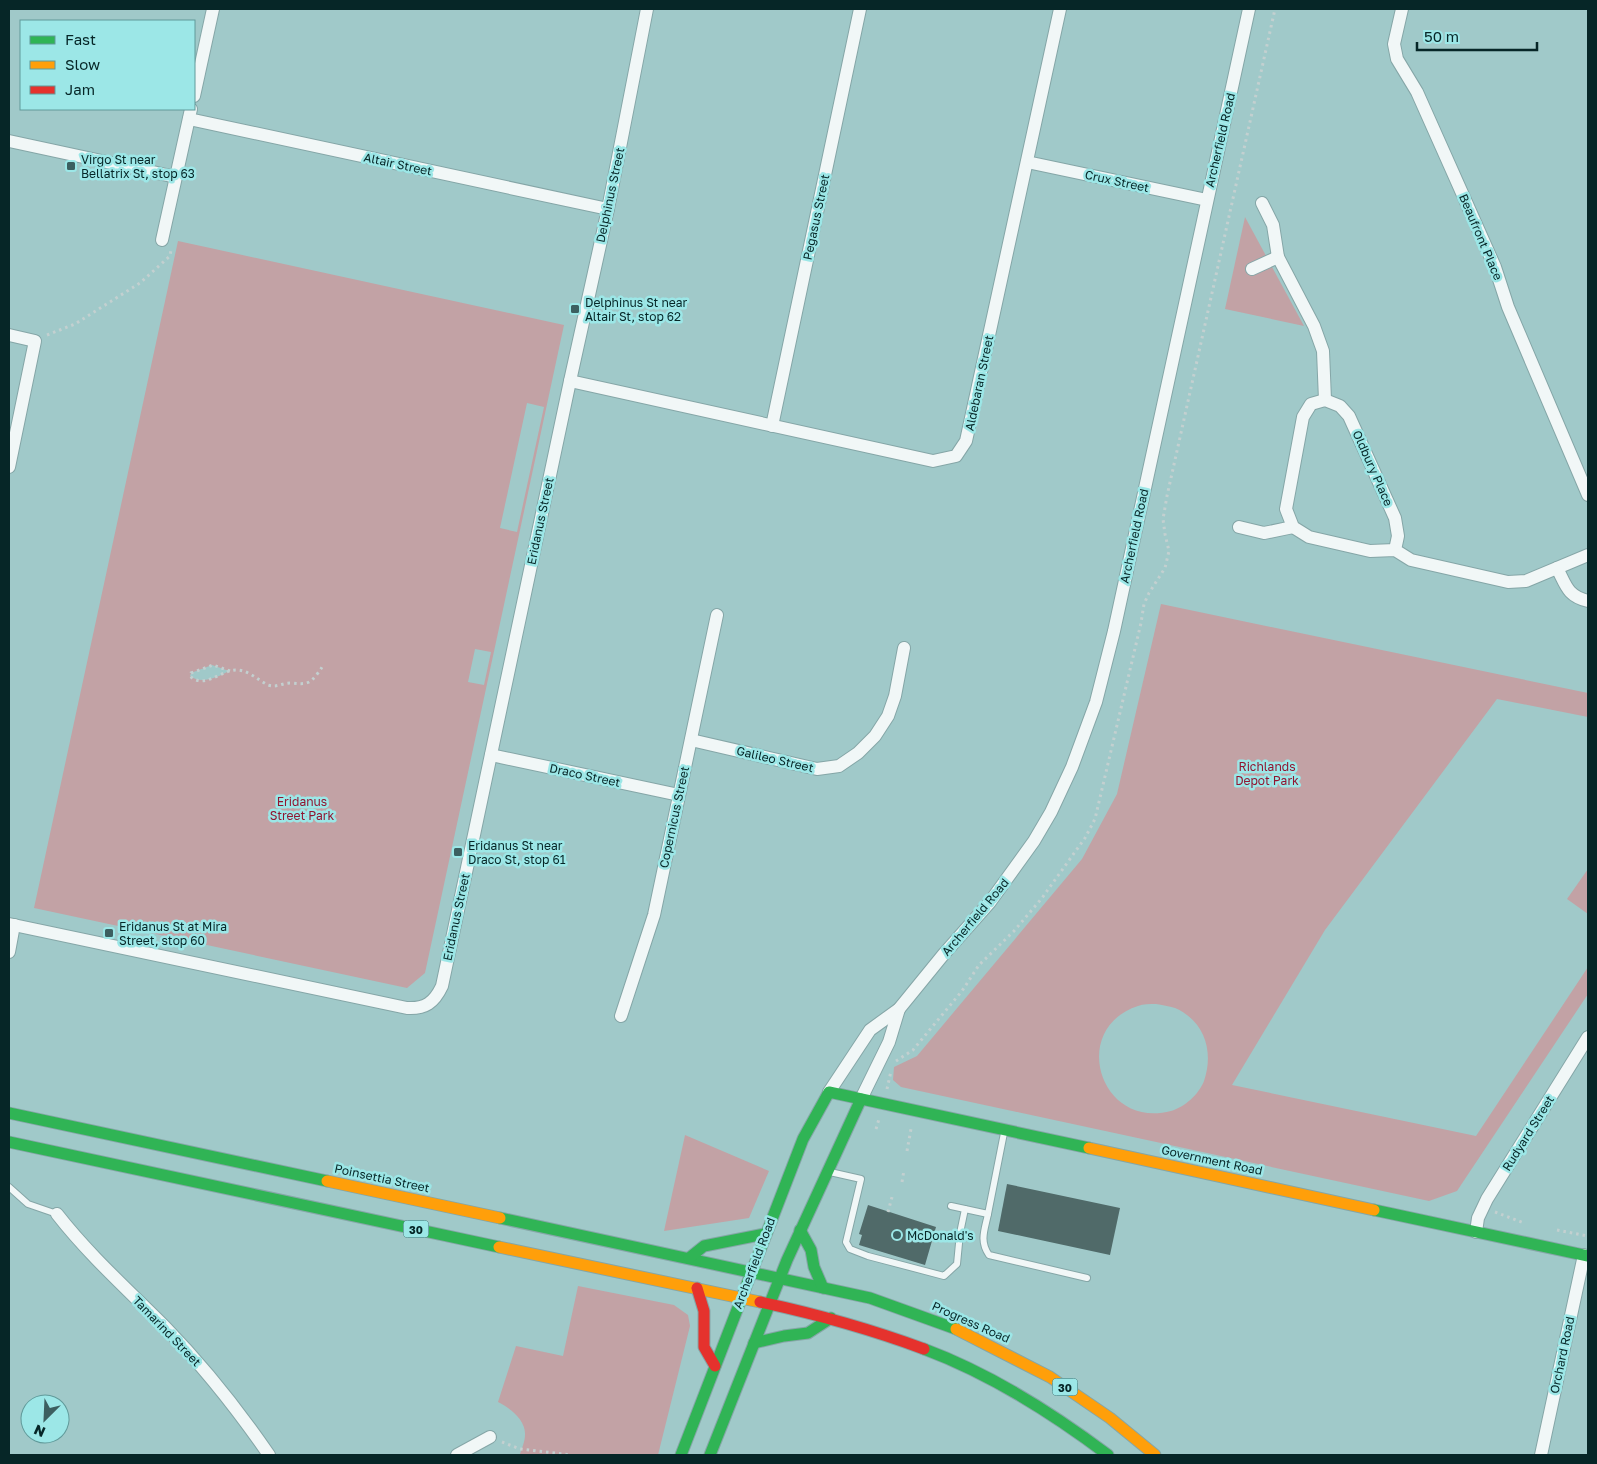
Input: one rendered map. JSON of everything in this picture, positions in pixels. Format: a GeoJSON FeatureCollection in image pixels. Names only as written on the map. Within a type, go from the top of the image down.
{"type":"FeatureCollection","features":[{"type":"Feature","properties":{"kind":"main road","name":"Government Road"},"geometry":{"type":"LineString","coordinates":[[829,1092],[1586,1255]]}},
{"type":"Feature","properties":{"kind":"main road","name":"Archerfield Road"},"geometry":{"type":"LineString","coordinates":[[681,1455],[750,1272],[803,1139],[829,1092]]}},
{"type":"Feature","properties":{"kind":"main road","name":"Archerfield Road"},"geometry":{"type":"LineString","coordinates":[[710,1455],[779,1279],[861,1099]]}},
{"type":"Feature","properties":{"kind":"main road","name":"Poinsettia Street"},"geometry":{"type":"LineString","coordinates":[[9,1113],[750,1272]]}},
{"type":"Feature","properties":{"kind":"main road","name":"30"},"geometry":{"type":"LineString","coordinates":[[9,1142],[698,1288],[865,1327],[922,1347],[985,1374],[1060,1420],[1108,1455]]}},
{"type":"Feature","properties":{"kind":"main road"},"geometry":{"type":"LineString","coordinates":[[800,1230],[811,1250],[814,1267],[822,1288]]}},
{"type":"Feature","properties":{"kind":"main road"},"geometry":{"type":"LineString","coordinates":[[689,1258],[704,1246],[765,1234]]}},
{"type":"Feature","properties":{"kind":"main road","name":"Progress Road"},"geometry":{"type":"LineString","coordinates":[[750,1272],[870,1298],[948,1325],[988,1343],[1033,1367],[1068,1389],[1110,1418],[1155,1455]]}},
{"type":"Feature","properties":{"kind":"main road"},"geometry":{"type":"LineString","coordinates":[[698,1288],[704,1311],[704,1347],[715,1366]]}},
{"type":"Feature","properties":{"kind":"main road"},"geometry":{"type":"LineString","coordinates":[[754,1343],[808,1333],[831,1318]]}},
{"type":"Feature","properties":{"kind":"street"},"geometry":{"type":"LineString","coordinates":[[195,91],[213,9]]}},
{"type":"Feature","properties":{"kind":"street","name":"Delphinus Street"},"geometry":{"type":"LineString","coordinates":[[570,381],[608,209],[647,9]]}},
{"type":"Feature","properties":{"kind":"street","name":"Pegasus Street"},"geometry":{"type":"LineString","coordinates":[[772,426],[860,9]]}},
{"type":"Feature","properties":{"kind":"street","name":"Aldebaran Street"},"geometry":{"type":"LineString","coordinates":[[570,381],[933,461],[956,456],[966,441],[1060,9]]}},
{"type":"Feature","properties":{"kind":"street","name":"Archerfield Road"},"geometry":{"type":"LineString","coordinates":[[829,1092],[870,1030],[898,1009],[990,902],[1013,872],[1051,812],[1072,767],[1096,702],[1114,631],[1249,9]]}},
{"type":"Feature","properties":{"kind":"street","name":"Beaufront Place"},"geometry":{"type":"LineString","coordinates":[[1402,9],[1394,44],[1397,58],[1417,92],[1495,266],[1508,307],[1588,495]]}},
{"type":"Feature","properties":{"kind":"street"},"geometry":{"type":"LineString","coordinates":[[162,240],[190,114]]}},
{"type":"Feature","properties":{"kind":"street","name":"Altair Street"},"geometry":{"type":"LineString","coordinates":[[190,114],[608,209]]}},
{"type":"Feature","properties":{"kind":"street"},"geometry":{"type":"LineString","coordinates":[[9,141],[176,177]]}},
{"type":"Feature","properties":{"kind":"street","name":"Crux Street"},"geometry":{"type":"LineString","coordinates":[[1027,162],[1207,200]]}},
{"type":"Feature","properties":{"kind":"street"},"geometry":{"type":"LineString","coordinates":[[1262,204],[1273,225],[1278,257],[1314,326],[1323,351],[1325,400],[1311,404],[1303,417],[1286,509],[1293,527],[1309,537],[1370,551],[1395,550],[1411,560],[1508,582],[1526,581],[1588,555]]}},
{"type":"Feature","properties":{"kind":"street"},"geometry":{"type":"LineString","coordinates":[[1252,268],[1278,257]]}},
{"type":"Feature","properties":{"kind":"street"},"geometry":{"type":"LineString","coordinates":[[9,335],[35,340],[9,467]]}},
{"type":"Feature","properties":{"kind":"street","name":"Eridanus Street"},"geometry":{"type":"LineString","coordinates":[[12,924],[406,1008],[417,1009],[432,1002],[442,986],[570,381]]}},
{"type":"Feature","properties":{"kind":"street","name":"Oldbury Place"},"geometry":{"type":"LineString","coordinates":[[1325,400],[1340,406],[1349,416],[1395,518],[1398,536],[1395,550]]}},
{"type":"Feature","properties":{"kind":"street"},"geometry":{"type":"LineString","coordinates":[[1239,527],[1264,533],[1293,527]]}},
{"type":"Feature","properties":{"kind":"street"},"geometry":{"type":"LineString","coordinates":[[1557,568],[1569,593],[1580,599],[1588,600]]}},
{"type":"Feature","properties":{"kind":"street","name":"Copernicus Street"},"geometry":{"type":"LineString","coordinates":[[621,1016],[654,914],[717,615]]}},
{"type":"Feature","properties":{"kind":"street","name":"Galileo Street"},"geometry":{"type":"LineString","coordinates":[[690,740],[817,769],[840,766],[858,753],[875,736],[888,716],[895,696],[904,648]]}},
{"type":"Feature","properties":{"kind":"street","name":"Draco Street"},"geometry":{"type":"LineString","coordinates":[[491,755],[679,795]]}},
{"type":"Feature","properties":{"kind":"street"},"geometry":{"type":"LineString","coordinates":[[9,952],[12,924]]}},
{"type":"Feature","properties":{"kind":"street","name":"Archerfield Road"},"geometry":{"type":"LineString","coordinates":[[861,1099],[888,1042],[898,1009]]}},
{"type":"Feature","properties":{"kind":"street","name":"Rudyard Street"},"geometry":{"type":"LineString","coordinates":[[1476,1232],[1482,1209],[1487,1199],[1588,1036]]}},
{"type":"Feature","properties":{"kind":"street","name":"Tamarind Street"},"geometry":{"type":"LineString","coordinates":[[57,1214],[77,1239],[166,1328],[206,1372],[249,1426],[268,1455]]}},
{"type":"Feature","properties":{"kind":"street","name":"Orchard Road"},"geometry":{"type":"LineString","coordinates":[[1541,1455],[1586,1255]]}},
{"type":"Feature","properties":{"kind":"street"},"geometry":{"type":"LineString","coordinates":[[457,1455],[490,1437]]}},
{"type":"Feature","properties":{"kind":"lane"},"geometry":{"type":"LineString","coordinates":[[1005,1129],[983,1240],[984,1248],[989,1255],[1086,1278]]}},
{"type":"Feature","properties":{"kind":"lane"},"geometry":{"type":"LineString","coordinates":[[827,1171],[861,1179],[846,1242],[850,1249],[868,1256],[944,1276],[957,1264],[965,1209]]}},
{"type":"Feature","properties":{"kind":"lane"},"geometry":{"type":"LineString","coordinates":[[9,1187],[28,1204],[57,1214]]}},
{"type":"Feature","properties":{"kind":"lane"},"geometry":{"type":"LineString","coordinates":[[950,1206],[988,1214]]}},
{"type":"Feature","properties":{"kind":"path"},"geometry":{"type":"LineString","coordinates":[[35,340],[75,324],[140,283],[170,256],[172,244],[162,240]]}},
{"type":"Feature","properties":{"kind":"path"},"geometry":{"type":"LineString","coordinates":[[230,671],[213,665],[191,673],[190,676],[202,680],[214,679],[230,671],[238,670],[246,672],[273,686],[280,686],[288,682],[302,684],[310,681],[322,667]]}},
{"type":"Feature","properties":{"kind":"path"},"geometry":{"type":"LineString","coordinates":[[907,1151],[911,1130]]}},
{"type":"Feature","properties":{"kind":"path"},"geometry":{"type":"LineString","coordinates":[[902,1182],[904,1170]]}},
{"type":"Feature","properties":{"kind":"path"},"geometry":{"type":"LineString","coordinates":[[888,1212],[892,1197]]}},
{"type":"Feature","properties":{"kind":"path"},"geometry":{"type":"LineString","coordinates":[[1482,1209],[1503,1214],[1508,1218],[1532,1225]]}},
{"type":"Feature","properties":{"kind":"path"},"geometry":{"type":"LineString","coordinates":[[1549,1229],[1588,1236]]}},
{"type":"Feature","properties":{"kind":"path"},"geometry":{"type":"LineString","coordinates":[[490,1437],[520,1449],[571,1455]]}},
{"type":"Feature","properties":{"kind":"green space"},"geometry":{"type":"Polygon","coordinates":[[[1245,217],[1304,326],[1225,309],[1245,217]]]}},
{"type":"Feature","properties":{"kind":"green space","name":"Eridanus Street Park"},"geometry":{"type":"Polygon","coordinates":[[[178,241],[564,325],[425,973],[407,988],[34,908],[178,241]],[[527,403],[500,528],[517,532],[544,407],[527,403]],[[475,649],[468,682],[484,685],[491,652],[475,649]],[[212,665],[191,673],[190,676],[194,679],[204,680],[215,678],[229,671],[212,665]]]}},
{"type":"Feature","properties":{"kind":"green space","name":"Richlands Depot Park"},"geometry":{"type":"Polygon","coordinates":[[[1161,604],[1588,693],[1588,717],[1497,699],[1325,930],[1232,1085],[1476,1136],[1588,967],[1588,994],[1457,1191],[1429,1201],[901,1087],[893,1080],[894,1067],[917,1056],[1082,859],[1117,794],[1161,604]],[[1158,1004],[1140,1005],[1117,1018],[1104,1034],[1099,1054],[1102,1074],[1111,1092],[1126,1106],[1146,1113],[1171,1111],[1186,1103],[1202,1086],[1207,1070],[1207,1049],[1200,1029],[1194,1021],[1175,1008],[1158,1004]]]}},
{"type":"Feature","properties":{"kind":"green space"},"geometry":{"type":"Polygon","coordinates":[[[1588,869],[1588,914],[1567,899],[1588,869]]]}},
{"type":"Feature","properties":{"kind":"green space"},"geometry":{"type":"Polygon","coordinates":[[[685,1135],[769,1171],[749,1218],[664,1231],[685,1135]]]}},
{"type":"Feature","properties":{"kind":"green space"},"geometry":{"type":"Polygon","coordinates":[[[578,1286],[674,1305],[688,1315],[690,1326],[658,1455],[520,1454],[525,1437],[523,1424],[512,1411],[498,1402],[516,1346],[563,1356],[578,1286]]]}},
{"type":"Feature","properties":{"kind":"building"},"geometry":{"type":"Polygon","coordinates":[[[1007,1184],[1120,1208],[1110,1255],[998,1231],[1007,1184]]]}},
{"type":"Feature","properties":{"kind":"building","name":"McDonald's"},"geometry":{"type":"Polygon","coordinates":[[[868,1205],[936,1227],[925,1265],[859,1245],[862,1235],[859,1234],[868,1205]]]}},
{"type":"Feature","properties":{"kind":"traffic: fast"},"geometry":{"type":"LineString","coordinates":[[681,1455],[803,1139],[829,1092],[1089,1148]]}},
{"type":"Feature","properties":{"kind":"traffic: fast"},"geometry":{"type":"LineString","coordinates":[[710,1455],[787,1260],[861,1099]]}},
{"type":"Feature","properties":{"kind":"traffic: fast"},"geometry":{"type":"LineString","coordinates":[[9,1113],[327,1181]]}},
{"type":"Feature","properties":{"kind":"traffic: fast"},"geometry":{"type":"LineString","coordinates":[[9,1142],[499,1247]]}},
{"type":"Feature","properties":{"kind":"traffic: fast"},"geometry":{"type":"LineString","coordinates":[[1374,1210],[1588,1256]]}},
{"type":"Feature","properties":{"kind":"traffic: fast"},"geometry":{"type":"LineString","coordinates":[[500,1218],[870,1298],[956,1329]]}},
{"type":"Feature","properties":{"kind":"traffic: fast"},"geometry":{"type":"LineString","coordinates":[[800,1230],[811,1250],[814,1267],[823,1288]]}},
{"type":"Feature","properties":{"kind":"traffic: fast"},"geometry":{"type":"LineString","coordinates":[[689,1258],[704,1246],[765,1234]]}},
{"type":"Feature","properties":{"kind":"traffic: fast"},"geometry":{"type":"LineString","coordinates":[[754,1343],[808,1333],[831,1318]]}},
{"type":"Feature","properties":{"kind":"traffic: fast"},"geometry":{"type":"LineString","coordinates":[[924,1349],[973,1370],[1020,1395],[1108,1455]]}},
{"type":"Feature","properties":{"kind":"traffic: slow"},"geometry":{"type":"LineString","coordinates":[[1089,1148],[1374,1210]]}},
{"type":"Feature","properties":{"kind":"traffic: slow"},"geometry":{"type":"LineString","coordinates":[[327,1181],[500,1218]]}},
{"type":"Feature","properties":{"kind":"traffic: slow"},"geometry":{"type":"LineString","coordinates":[[499,1247],[760,1302]]}},
{"type":"Feature","properties":{"kind":"traffic: slow"},"geometry":{"type":"LineString","coordinates":[[956,1329],[1050,1377],[1110,1418],[1155,1455]]}},
{"type":"Feature","properties":{"kind":"traffic: jam"},"geometry":{"type":"LineString","coordinates":[[697,1288],[704,1311],[704,1347],[715,1366]]}},
{"type":"Feature","properties":{"kind":"traffic: jam"},"geometry":{"type":"LineString","coordinates":[[760,1302],[843,1323],[924,1349]]}},
{"type":"Feature","properties":{"kind":"place","name":"Virgo St near Bellatrix St, stop 63"},"geometry":{"type":"Point","coordinates":[71,166]}},
{"type":"Feature","properties":{"kind":"place","name":"Delphinus St near Altair St, stop 62"},"geometry":{"type":"Point","coordinates":[575,309]}},
{"type":"Feature","properties":{"kind":"place","name":"Eridanus St near Draco St, stop 61"},"geometry":{"type":"Point","coordinates":[458,852]}},
{"type":"Feature","properties":{"kind":"place","name":"Eridanus St at Mira Street, stop 60"},"geometry":{"type":"Point","coordinates":[109,933]}},
{"type":"Feature","properties":{"kind":"place","name":"McDonald's"},"geometry":{"type":"Point","coordinates":[897,1235]}}]}
